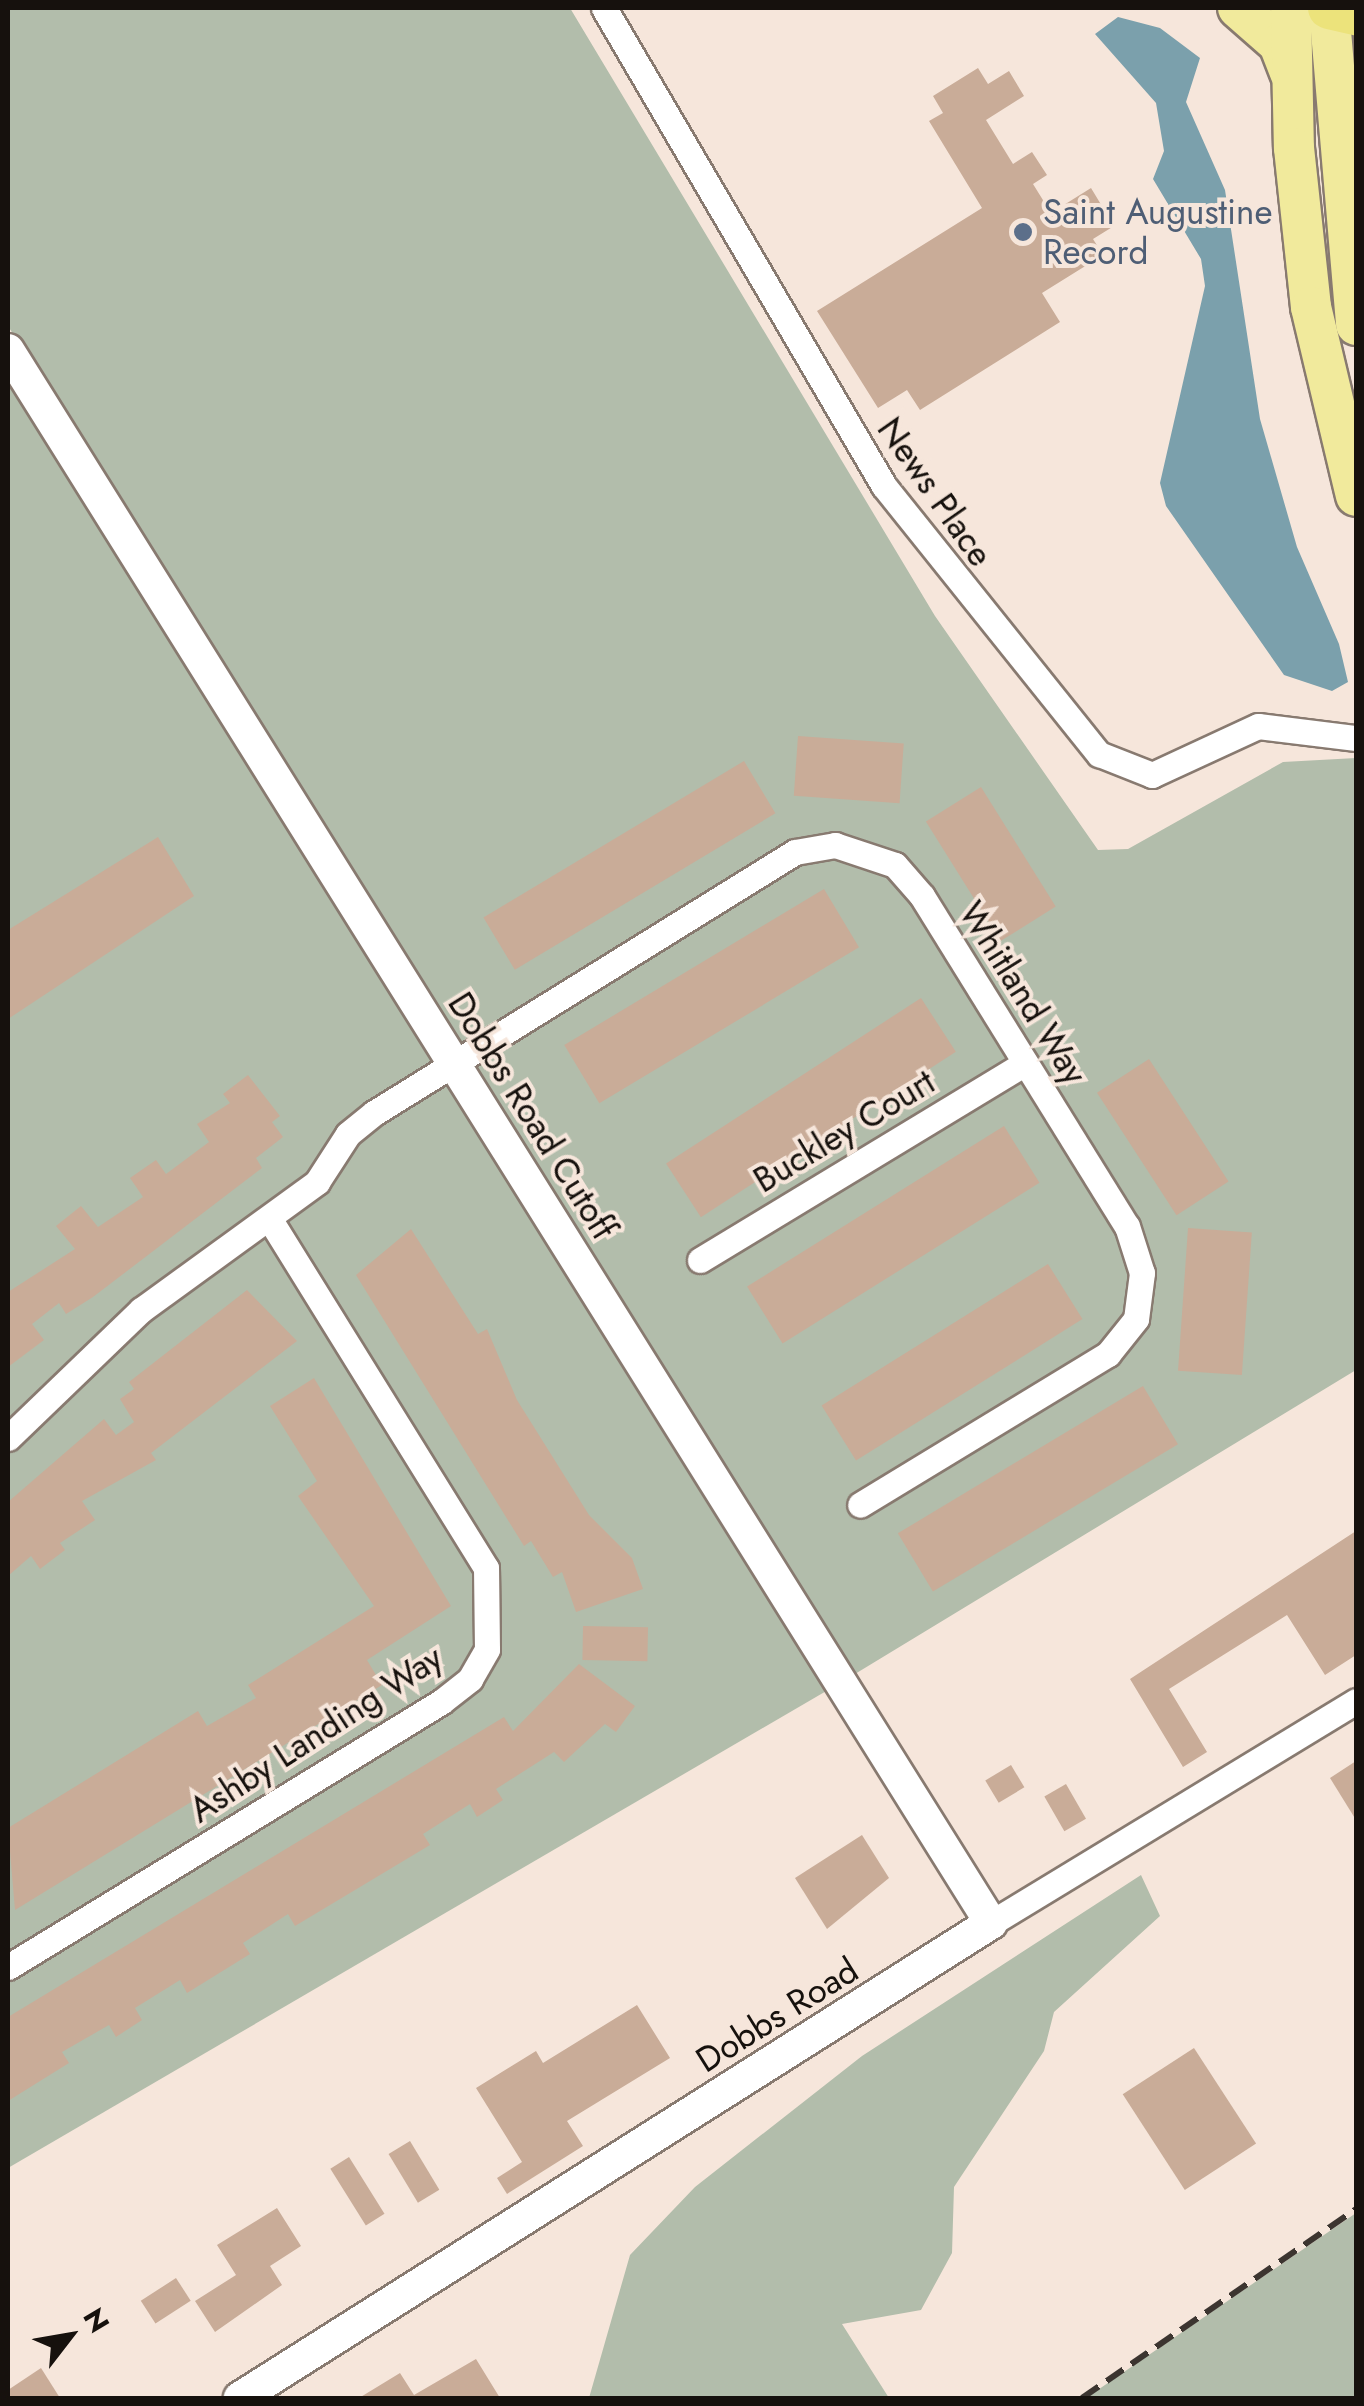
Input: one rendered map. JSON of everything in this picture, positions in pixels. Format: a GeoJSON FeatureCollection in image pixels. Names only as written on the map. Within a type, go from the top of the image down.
{"type":"FeatureCollection","features":[{"type":"Feature","properties":{"kind":"highway"},"geometry":{"type":"LineString","coordinates":[[1330,8],[1356,14]]}},
{"type":"Feature","properties":{"kind":"main road"},"geometry":{"type":"LineString","coordinates":[[1238,8],[1279,44],[1291,77]]}},
{"type":"Feature","properties":{"kind":"main road"},"geometry":{"type":"LineString","coordinates":[[1291,8],[1291,77],[1312,307],[1356,496]]}},
{"type":"Feature","properties":{"kind":"main road"},"geometry":{"type":"LineString","coordinates":[[1330,8],[1346,95],[1356,324]]}},
{"type":"Feature","properties":{"kind":"street","name":"News Place"},"geometry":{"type":"LineString","coordinates":[[604,8],[884,486],[1099,754],[1152,776],[1258,726],[1356,738]]}},
{"type":"Feature","properties":{"kind":"street","name":"Dobbs Road Cutoff"},"geometry":{"type":"LineString","coordinates":[[8,350],[991,1923]]}},
{"type":"Feature","properties":{"kind":"street","name":"Whitland Way"},"geometry":{"type":"LineString","coordinates":[[455,1068],[794,852],[835,845],[895,864],[1127,1226],[1142,1273],[1136,1319],[1108,1354],[860,1505]]}},
{"type":"Feature","properties":{"kind":"street","name":"Buckley Court"},"geometry":{"type":"LineString","coordinates":[[700,1260],[1025,1063]]}},
{"type":"Feature","properties":{"kind":"street"},"geometry":{"type":"LineString","coordinates":[[8,1438],[141,1310],[316,1182],[348,1134],[455,1068]]}},
{"type":"Feature","properties":{"kind":"street","name":"Ashby Landing Way"},"geometry":{"type":"LineString","coordinates":[[8,1967],[441,1702],[470,1680],[487,1649],[486,1568],[270,1219]]}},
{"type":"Feature","properties":{"kind":"street","name":"Dobbs Road"},"geometry":{"type":"LineString","coordinates":[[240,2398],[991,1923],[1356,1702]]}},
{"type":"Feature","properties":{"kind":"green space"},"geometry":{"type":"Polygon","coordinates":[[[8,8],[570,8],[935,616],[1098,850],[1128,849],[1283,762],[1356,758],[1356,1370],[850,1677],[8,326],[8,8]]]}},
{"type":"Feature","properties":{"kind":"green space"},"geometry":{"type":"Polygon","coordinates":[[[8,374],[828,1690],[8,2168],[8,374]]]}},
{"type":"Feature","properties":{"kind":"green space"},"geometry":{"type":"Polygon","coordinates":[[[1141,1875],[1160,1916],[1054,2012],[1044,2051],[954,2187],[952,2253],[921,2310],[842,2324],[889,2398],[589,2398],[630,2255],[695,2187],[862,2056],[1141,1875]]]}},
{"type":"Feature","properties":{"kind":"green space"},"geometry":{"type":"Polygon","coordinates":[[[1356,2213],[1356,2398],[1086,2398],[1356,2213]]]}},
{"type":"Feature","properties":{"kind":"water"},"geometry":{"type":"Polygon","coordinates":[[[1118,17],[1160,28],[1200,58],[1186,102],[1225,190],[1260,419],[1297,547],[1339,644],[1348,682],[1332,691],[1284,675],[1166,506],[1160,483],[1205,286],[1201,259],[1153,179],[1164,151],[1156,103],[1095,34],[1118,17]]]}},
{"type":"Feature","properties":{"kind":"building","name":"Saint Augustine Record"},"geometry":{"type":"Polygon","coordinates":[[[978,68],[988,84],[1009,71],[1024,96],[986,120],[1013,164],[1032,152],[1047,175],[1033,184],[1051,213],[1091,188],[1114,226],[1093,239],[1103,255],[1042,293],[1060,322],[920,410],[907,390],[878,408],[817,311],[982,208],[929,121],[943,113],[933,96],[978,68]]]}},
{"type":"Feature","properties":{"kind":"building"},"geometry":{"type":"Polygon","coordinates":[[[798,736],[904,743],[900,803],[794,796],[798,736]]]}},
{"type":"Feature","properties":{"kind":"building"},"geometry":{"type":"Polygon","coordinates":[[[744,761],[775,813],[515,970],[483,918],[744,761]]]}},
{"type":"Feature","properties":{"kind":"building"},"geometry":{"type":"Polygon","coordinates":[[[981,787],[1056,907],[1001,941],[926,821],[981,787]]]}},
{"type":"Feature","properties":{"kind":"building"},"geometry":{"type":"Polygon","coordinates":[[[158,837],[194,896],[8,1019],[8,930],[158,837]]]}},
{"type":"Feature","properties":{"kind":"building"},"geometry":{"type":"Polygon","coordinates":[[[824,889],[859,947],[599,1103],[564,1045],[824,889]]]}},
{"type":"Feature","properties":{"kind":"building"},"geometry":{"type":"Polygon","coordinates":[[[921,998],[956,1052],[701,1217],[666,1164],[921,998]]]}},
{"type":"Feature","properties":{"kind":"building"},"geometry":{"type":"Polygon","coordinates":[[[1149,1059],[1229,1181],[1177,1215],[1097,1093],[1149,1059]]]}},
{"type":"Feature","properties":{"kind":"building"},"geometry":{"type":"Polygon","coordinates":[[[248,1075],[280,1116],[272,1122],[283,1137],[256,1158],[262,1168],[93,1297],[66,1314],[59,1303],[32,1324],[44,1340],[8,1367],[8,1292],[75,1249],[56,1226],[81,1206],[98,1227],[143,1197],[130,1178],[156,1160],[166,1174],[209,1142],[197,1124],[230,1103],[223,1094],[248,1075]]]}},
{"type":"Feature","properties":{"kind":"building"},"geometry":{"type":"Polygon","coordinates":[[[1004,1126],[1040,1183],[783,1343],[747,1287],[1004,1126]]]}},
{"type":"Feature","properties":{"kind":"building"},"geometry":{"type":"Polygon","coordinates":[[[1188,1228],[1252,1232],[1242,1375],[1178,1371],[1188,1228]]]}},
{"type":"Feature","properties":{"kind":"building"},"geometry":{"type":"Polygon","coordinates":[[[411,1229],[478,1334],[487,1329],[517,1400],[589,1515],[632,1558],[643,1589],[576,1612],[562,1572],[553,1577],[531,1541],[524,1546],[356,1275],[411,1229]]]}},
{"type":"Feature","properties":{"kind":"building"},"geometry":{"type":"Polygon","coordinates":[[[1048,1264],[1082,1319],[856,1461],[822,1405],[1048,1264]]]}},
{"type":"Feature","properties":{"kind":"building"},"geometry":{"type":"Polygon","coordinates":[[[247,1290],[297,1341],[151,1453],[156,1460],[82,1501],[95,1520],[60,1543],[65,1550],[40,1569],[31,1556],[8,1576],[8,1502],[104,1419],[116,1435],[134,1422],[120,1399],[134,1389],[129,1382],[247,1290]]]}},
{"type":"Feature","properties":{"kind":"building"},"geometry":{"type":"Polygon","coordinates":[[[314,1378],[451,1606],[367,1660],[382,1685],[15,1910],[8,1828],[198,1711],[207,1726],[256,1698],[248,1685],[374,1606],[298,1496],[317,1481],[270,1406],[314,1378]]]}},
{"type":"Feature","properties":{"kind":"building"},"geometry":{"type":"Polygon","coordinates":[[[1143,1386],[1178,1444],[933,1592],[898,1533],[1143,1386]]]}},
{"type":"Feature","properties":{"kind":"building"},"geometry":{"type":"Polygon","coordinates":[[[1356,1531],[1356,1655],[1325,1675],[1287,1615],[1169,1689],[1207,1752],[1183,1767],[1130,1679],[1356,1531]]]}},
{"type":"Feature","properties":{"kind":"building"},"geometry":{"type":"Polygon","coordinates":[[[583,1626],[648,1627],[647,1661],[582,1660],[583,1626]]]}},
{"type":"Feature","properties":{"kind":"building"},"geometry":{"type":"Polygon","coordinates":[[[579,1664],[635,1706],[616,1732],[605,1724],[564,1762],[554,1752],[496,1789],[503,1800],[477,1817],[470,1804],[423,1834],[430,1845],[295,1926],[288,1914],[243,1943],[250,1954],[187,1993],[180,1980],[135,2008],[142,2020],[116,2037],[109,2025],[62,2052],[69,2063],[8,2101],[8,2017],[504,1717],[513,1731],[579,1664]]]}},
{"type":"Feature","properties":{"kind":"building"},"geometry":{"type":"Polygon","coordinates":[[[1356,1761],[1356,1820],[1330,1778],[1356,1761]]]}},
{"type":"Feature","properties":{"kind":"building"},"geometry":{"type":"Polygon","coordinates":[[[1011,1765],[1024,1787],[999,1803],[985,1780],[1011,1765]]]}},
{"type":"Feature","properties":{"kind":"building"},"geometry":{"type":"Polygon","coordinates":[[[1066,1784],[1086,1819],[1064,1831],[1044,1796],[1066,1784]]]}},
{"type":"Feature","properties":{"kind":"building"},"geometry":{"type":"Polygon","coordinates":[[[862,1835],[889,1878],[827,1929],[795,1878],[862,1835]]]}},
{"type":"Feature","properties":{"kind":"building"},"geometry":{"type":"Polygon","coordinates":[[[637,2005],[670,2058],[567,2121],[583,2146],[507,2194],[497,2178],[522,2162],[476,2088],[536,2051],[543,2063],[637,2005]]]}},
{"type":"Feature","properties":{"kind":"building"},"geometry":{"type":"Polygon","coordinates":[[[1194,2048],[1256,2144],[1185,2190],[1123,2094],[1194,2048]]]}},
{"type":"Feature","properties":{"kind":"building"},"geometry":{"type":"Polygon","coordinates":[[[410,2141],[439,2190],[418,2203],[389,2154],[410,2141]]]}},
{"type":"Feature","properties":{"kind":"building"},"geometry":{"type":"Polygon","coordinates":[[[349,2157],[385,2214],[366,2225],[330,2169],[349,2157]]]}},
{"type":"Feature","properties":{"kind":"building"},"geometry":{"type":"Polygon","coordinates":[[[277,2208],[301,2246],[270,2266],[282,2285],[215,2332],[195,2301],[236,2275],[217,2245],[277,2208]]]}},
{"type":"Feature","properties":{"kind":"building"},"geometry":{"type":"Polygon","coordinates":[[[176,2278],[191,2301],[155,2324],[141,2301],[176,2278]]]}},
{"type":"Feature","properties":{"kind":"building"},"geometry":{"type":"Polygon","coordinates":[[[476,2359],[500,2398],[359,2398],[400,2373],[414,2395],[476,2359]]]}},
{"type":"Feature","properties":{"kind":"building"},"geometry":{"type":"Polygon","coordinates":[[[41,2368],[60,2398],[8,2398],[8,2390],[41,2368]]]}},
{"type":"Feature","properties":{"kind":"railway"},"geometry":{"type":"LineString","coordinates":[[1082,2398],[1356,2209]]}},
{"type":"Feature","properties":{"kind":"place","name":"Saint Augustine Record"},"geometry":{"type":"Point","coordinates":[1023,232]}}]}
